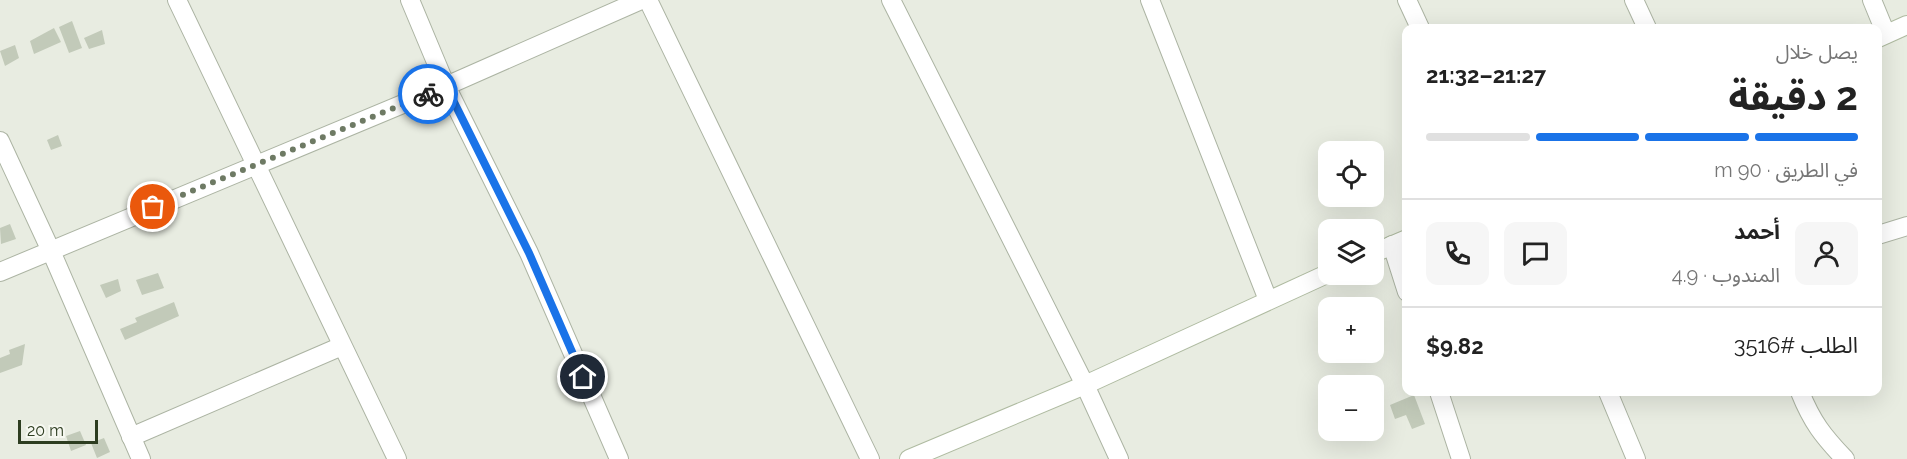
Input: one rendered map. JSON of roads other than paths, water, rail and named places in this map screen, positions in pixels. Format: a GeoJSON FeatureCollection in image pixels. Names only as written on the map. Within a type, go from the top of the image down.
{"type":"FeatureCollection","features":[{"type":"Feature","properties":{"kind":"street"},"geometry":{"type":"LineString","coordinates":[[177,0],[397,459]]}},
{"type":"Feature","properties":{"kind":"street"},"geometry":{"type":"LineString","coordinates":[[410,0],[446,86],[529,253],[618,459]]}},
{"type":"Feature","properties":{"kind":"street"},"geometry":{"type":"LineString","coordinates":[[0,272],[446,86],[641,0]]}},
{"type":"Feature","properties":{"kind":"street"},"geometry":{"type":"LineString","coordinates":[[648,0],[870,459]]}},
{"type":"Feature","properties":{"kind":"street"},"geometry":{"type":"LineString","coordinates":[[891,0],[1085,385],[1119,459]]}},
{"type":"Feature","properties":{"kind":"street"},"geometry":{"type":"LineString","coordinates":[[1150,0],[1268,300]]}},
{"type":"Feature","properties":{"kind":"street"},"geometry":{"type":"LineString","coordinates":[[1407,0],[1418,24]]}},
{"type":"Feature","properties":{"kind":"street"},"geometry":{"type":"LineString","coordinates":[[1634,0],[1645,24]]}},
{"type":"Feature","properties":{"kind":"street"},"geometry":{"type":"LineString","coordinates":[[1872,0],[1879,24]]}},
{"type":"Feature","properties":{"kind":"street"},"geometry":{"type":"LineString","coordinates":[[1882,36],[1907,25]]}},
{"type":"Feature","properties":{"kind":"street"},"geometry":{"type":"LineString","coordinates":[[0,141],[51,251],[141,459]]}},
{"type":"Feature","properties":{"kind":"street"},"geometry":{"type":"LineString","coordinates":[[1882,234],[1907,226]]}},
{"type":"Feature","properties":{"kind":"street"},"geometry":{"type":"LineString","coordinates":[[1384,249],[1400,242]]}},
{"type":"Feature","properties":{"kind":"street"},"geometry":{"type":"LineString","coordinates":[[909,459],[1085,385],[1318,278]]}},
{"type":"Feature","properties":{"kind":"street"},"geometry":{"type":"LineString","coordinates":[[131,437],[342,346]]}},
{"type":"Feature","properties":{"kind":"street"},"geometry":{"type":"LineString","coordinates":[[1440,396],[1461,459]]}},
{"type":"Feature","properties":{"kind":"street"},"geometry":{"type":"LineString","coordinates":[[1610,396],[1636,459]]}},
{"type":"Feature","properties":{"kind":"street"},"geometry":{"type":"LineString","coordinates":[[1802,396],[1819,430],[1845,459]]}}]}
